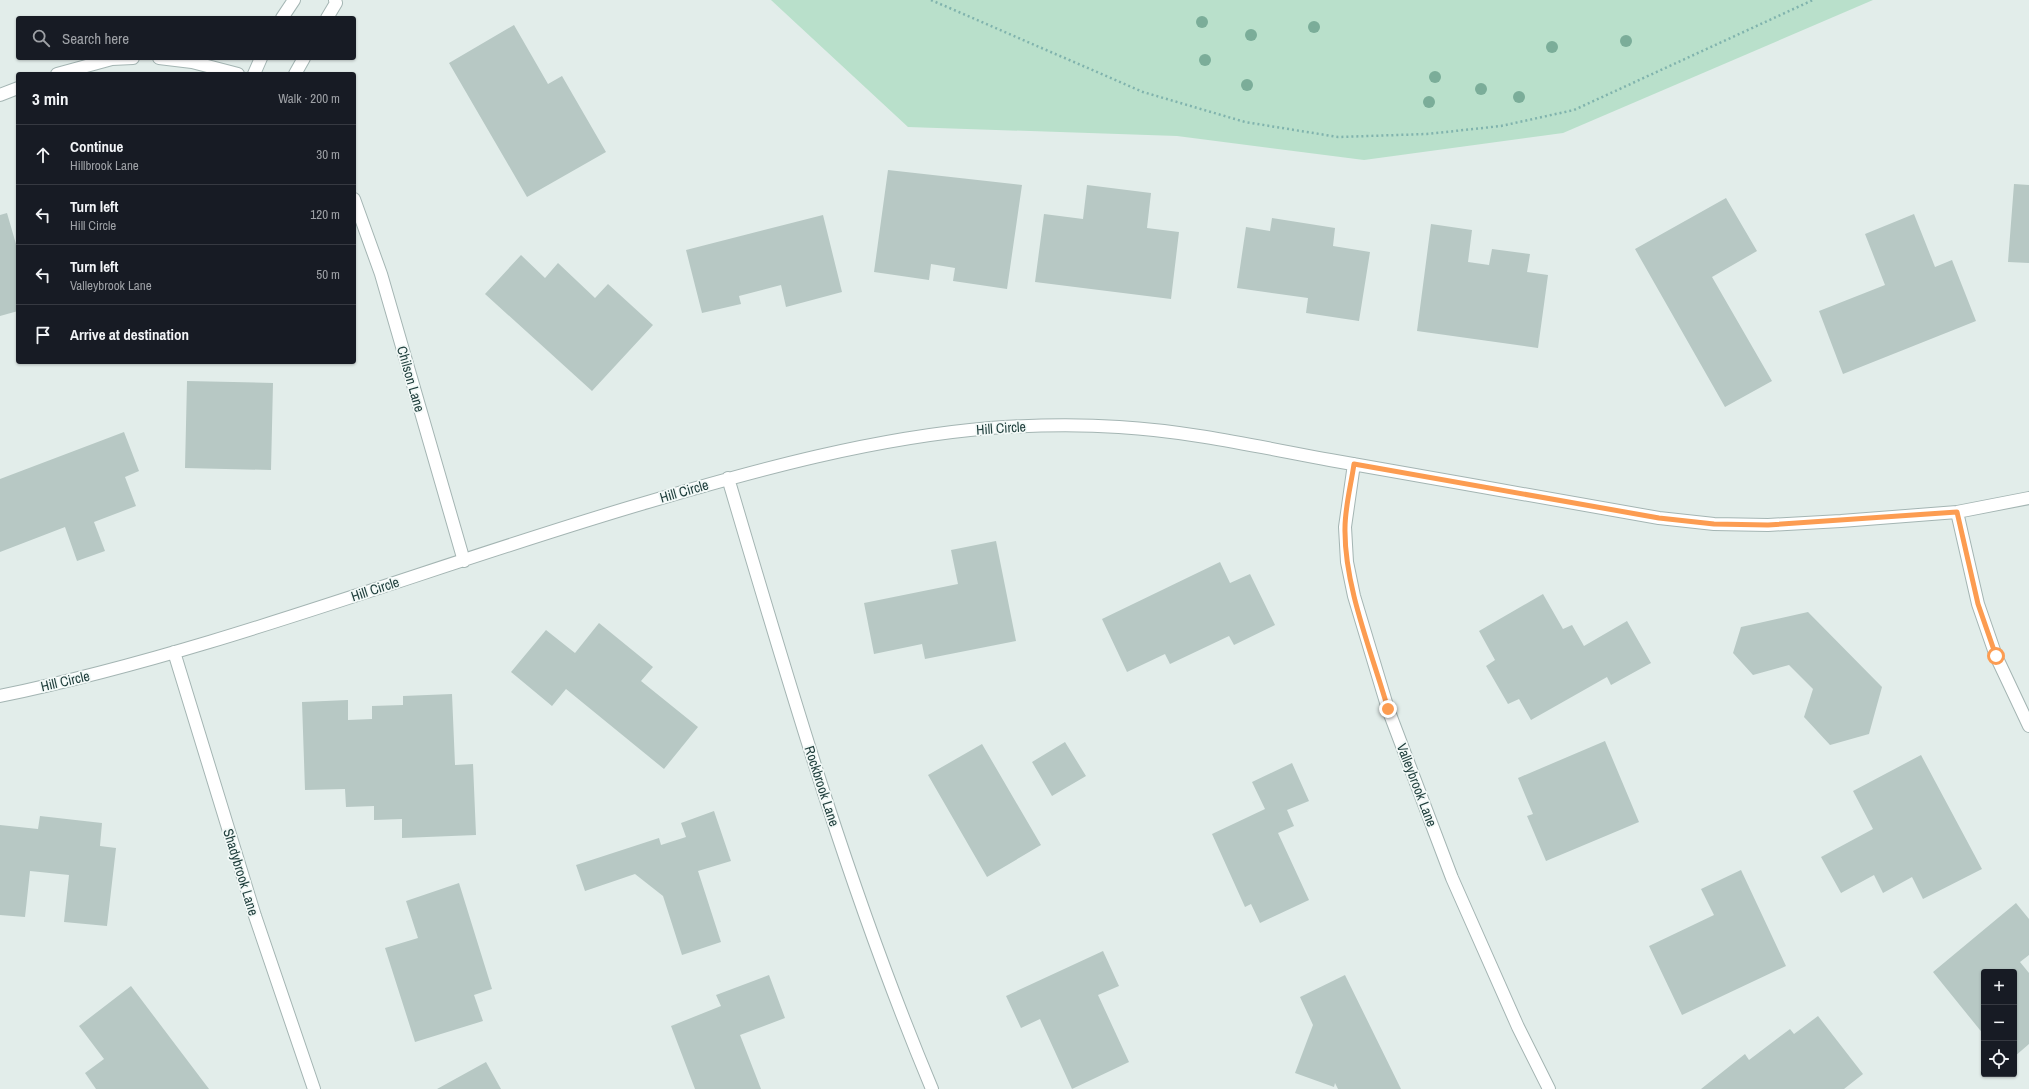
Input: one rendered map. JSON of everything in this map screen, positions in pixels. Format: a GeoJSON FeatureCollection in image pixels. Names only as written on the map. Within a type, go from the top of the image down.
{"type":"FeatureCollection","features":[{"type":"Feature","properties":{"kind":"street"},"geometry":{"type":"LineString","coordinates":[[283,16],[294,0]]}},
{"type":"Feature","properties":{"kind":"street"},"geometry":{"type":"LineString","coordinates":[[328,16],[336,3],[335,0]]}},
{"type":"Feature","properties":{"kind":"street"},"geometry":{"type":"LineString","coordinates":[[64,72],[108,60]]}},
{"type":"Feature","properties":{"kind":"street"},"geometry":{"type":"LineString","coordinates":[[176,60],[192,62],[230,72]]}},
{"type":"Feature","properties":{"kind":"street"},"geometry":{"type":"LineString","coordinates":[[255,72],[260,60]]}},
{"type":"Feature","properties":{"kind":"street"},"geometry":{"type":"LineString","coordinates":[[296,72],[303,60]]}},
{"type":"Feature","properties":{"kind":"street"},"geometry":{"type":"LineString","coordinates":[[0,94],[16,89]]}},
{"type":"Feature","properties":{"kind":"street","name":"Chilson Lane"},"geometry":{"type":"LineString","coordinates":[[356,205],[381,274],[464,560]]}},
{"type":"Feature","properties":{"kind":"street","name":"Hill Circle"},"geometry":{"type":"LineString","coordinates":[[0,696],[65,682],[174,652],[464,560],[556,529],[728,478],[845,450],[921,437],[991,428],[1047,425],[1121,427],[1206,438],[1659,518],[1714,524],[1775,525],[1957,512],[2029,498]]}},
{"type":"Feature","properties":{"kind":"street","name":"Valleybrook Lane"},"geometry":{"type":"LineString","coordinates":[[1354,464],[1345,527],[1347,562],[1354,596],[1388,709],[1452,878],[1518,1027],[1549,1089]]}},
{"type":"Feature","properties":{"kind":"street","name":"Rockbrook Lane"},"geometry":{"type":"LineString","coordinates":[[728,478],[790,687],[829,807],[881,958],[932,1089]]}},
{"type":"Feature","properties":{"kind":"street"},"geometry":{"type":"LineString","coordinates":[[1957,512],[1978,604],[1996,656],[2029,726]]}},
{"type":"Feature","properties":{"kind":"street","name":"Shadybrook Lane"},"geometry":{"type":"LineString","coordinates":[[174,652],[255,916],[314,1089]]}},
{"type":"Feature","properties":{"kind":"path"},"geometry":{"type":"LineString","coordinates":[[930,0],[1143,92],[1245,122],[1338,137],[1427,134],[1501,126],[1574,110],[1813,0]]}},
{"type":"Feature","properties":{"kind":"green space"},"geometry":{"type":"Polygon","coordinates":[[[771,0],[1873,0],[1563,133],[1364,160],[1177,136],[908,127],[771,0]]]}},
{"type":"Feature","properties":{"kind":"building"},"geometry":{"type":"Polygon","coordinates":[[[514,25],[548,84],[562,76],[606,152],[527,197],[449,63],[514,25]]]}},
{"type":"Feature","properties":{"kind":"building"},"geometry":{"type":"Polygon","coordinates":[[[888,170],[1022,185],[1007,289],[953,281],[955,268],[931,264],[929,280],[874,272],[888,170]]]}},
{"type":"Feature","properties":{"kind":"building"},"geometry":{"type":"Polygon","coordinates":[[[2014,184],[2029,185],[2029,263],[2008,262],[2014,184]]]}},
{"type":"Feature","properties":{"kind":"building"},"geometry":{"type":"Polygon","coordinates":[[[1087,185],[1151,193],[1147,228],[1179,232],[1171,299],[1035,282],[1044,214],[1083,219],[1087,185]]]}},
{"type":"Feature","properties":{"kind":"building"},"geometry":{"type":"Polygon","coordinates":[[[1726,198],[1757,251],[1712,277],[1772,381],[1725,407],[1635,249],[1726,198]]]}},
{"type":"Feature","properties":{"kind":"building"},"geometry":{"type":"Polygon","coordinates":[[[7,213],[16,244],[16,312],[0,316],[0,215],[7,213]]]}},
{"type":"Feature","properties":{"kind":"building"},"geometry":{"type":"Polygon","coordinates":[[[1914,214],[1935,267],[1952,260],[1976,321],[1843,374],[1819,311],[1885,285],[1865,234],[1914,214]]]}},
{"type":"Feature","properties":{"kind":"building"},"geometry":{"type":"Polygon","coordinates":[[[823,215],[842,292],[786,307],[781,285],[739,296],[741,304],[702,313],[686,250],[823,215]]]}},
{"type":"Feature","properties":{"kind":"building"},"geometry":{"type":"Polygon","coordinates":[[[1272,218],[1335,228],[1333,246],[1370,252],[1359,321],[1306,313],[1308,298],[1237,288],[1246,227],[1270,231],[1272,218]]]}},
{"type":"Feature","properties":{"kind":"building"},"geometry":{"type":"Polygon","coordinates":[[[1431,224],[1472,230],[1468,262],[1489,265],[1492,249],[1530,254],[1527,272],[1548,275],[1538,348],[1417,331],[1431,224]]]}},
{"type":"Feature","properties":{"kind":"building"},"geometry":{"type":"Polygon","coordinates":[[[521,255],[545,278],[558,263],[595,298],[608,284],[653,325],[592,391],[485,294],[521,255]]]}},
{"type":"Feature","properties":{"kind":"building"},"geometry":{"type":"Polygon","coordinates":[[[187,381],[273,383],[271,470],[185,468],[187,381]]]}},
{"type":"Feature","properties":{"kind":"building"},"geometry":{"type":"Polygon","coordinates":[[[124,432],[139,471],[125,477],[136,506],[94,522],[105,551],[77,561],[65,527],[0,552],[0,479],[124,432]]]}},
{"type":"Feature","properties":{"kind":"building"},"geometry":{"type":"Polygon","coordinates":[[[996,541],[1016,641],[925,659],[922,644],[874,654],[864,603],[958,584],[951,550],[996,541]]]}},
{"type":"Feature","properties":{"kind":"building"},"geometry":{"type":"Polygon","coordinates":[[[1220,562],[1230,583],[1250,574],[1275,625],[1234,645],[1229,636],[1170,664],[1165,654],[1127,672],[1102,619],[1220,562]]]}},
{"type":"Feature","properties":{"kind":"building"},"geometry":{"type":"Polygon","coordinates":[[[1543,594],[1563,629],[1572,625],[1584,646],[1627,621],[1651,663],[1611,685],[1607,677],[1531,720],[1519,699],[1508,704],[1486,666],[1495,660],[1479,631],[1543,594]]]}},
{"type":"Feature","properties":{"kind":"building"},"geometry":{"type":"Polygon","coordinates":[[[1808,612],[1882,687],[1869,734],[1830,745],[1804,717],[1813,689],[1789,665],[1753,675],[1733,653],[1741,627],[1808,612]]]}},
{"type":"Feature","properties":{"kind":"building"},"geometry":{"type":"Polygon","coordinates":[[[599,623],[653,667],[641,681],[698,727],[664,769],[566,689],[552,706],[511,672],[546,630],[575,653],[599,623]]]}},
{"type":"Feature","properties":{"kind":"building"},"geometry":{"type":"Polygon","coordinates":[[[452,694],[455,765],[473,764],[476,835],[402,838],[402,819],[374,820],[374,806],[346,807],[345,789],[305,790],[302,702],[348,700],[348,720],[372,719],[372,706],[403,705],[403,696],[452,694]]]}},
{"type":"Feature","properties":{"kind":"building"},"geometry":{"type":"Polygon","coordinates":[[[1605,741],[1639,822],[1546,861],[1527,816],[1533,814],[1518,778],[1605,741]]]}},
{"type":"Feature","properties":{"kind":"building"},"geometry":{"type":"Polygon","coordinates":[[[1065,742],[1086,776],[1052,796],[1032,762],[1065,742]]]}},
{"type":"Feature","properties":{"kind":"building"},"geometry":{"type":"Polygon","coordinates":[[[982,744],[1041,845],[987,877],[928,775],[982,744]]]}},
{"type":"Feature","properties":{"kind":"building"},"geometry":{"type":"Polygon","coordinates":[[[1921,755],[1982,869],[1923,899],[1912,877],[1883,893],[1874,875],[1841,893],[1821,857],[1873,829],[1853,791],[1921,755]]]}},
{"type":"Feature","properties":{"kind":"building"},"geometry":{"type":"Polygon","coordinates":[[[1292,763],[1309,801],[1287,810],[1294,826],[1278,833],[1309,900],[1260,923],[1251,904],[1245,907],[1212,834],[1265,809],[1252,782],[1292,763]]]}},
{"type":"Feature","properties":{"kind":"building"},"geometry":{"type":"Polygon","coordinates":[[[714,811],[731,861],[698,871],[721,942],[682,955],[663,896],[635,874],[585,891],[576,865],[659,838],[661,845],[686,837],[681,823],[714,811]]]}},
{"type":"Feature","properties":{"kind":"building"},"geometry":{"type":"Polygon","coordinates":[[[40,816],[102,823],[100,846],[116,848],[107,926],[64,922],[69,875],[30,871],[25,917],[0,915],[0,825],[38,829],[40,816]]]}},
{"type":"Feature","properties":{"kind":"building"},"geometry":{"type":"Polygon","coordinates":[[[1741,870],[1786,966],[1682,1015],[1649,946],[1714,915],[1701,889],[1741,870]]]}},
{"type":"Feature","properties":{"kind":"building"},"geometry":{"type":"Polygon","coordinates":[[[459,883],[492,989],[474,995],[483,1021],[415,1042],[385,948],[418,938],[406,901],[459,883]]]}},
{"type":"Feature","properties":{"kind":"building"},"geometry":{"type":"Polygon","coordinates":[[[2016,903],[2029,919],[2029,955],[2020,962],[2029,973],[2029,1044],[2017,1054],[2017,969],[1981,969],[1981,1031],[1933,972],[2016,903]]]}},
{"type":"Feature","properties":{"kind":"building"},"geometry":{"type":"Polygon","coordinates":[[[1103,951],[1119,986],[1098,995],[1129,1062],[1072,1089],[1040,1019],[1021,1028],[1006,996],[1103,951]]]}},
{"type":"Feature","properties":{"kind":"building"},"geometry":{"type":"Polygon","coordinates":[[[769,975],[785,1018],[740,1035],[761,1089],[695,1089],[671,1026],[721,1006],[716,995],[769,975]]]}},
{"type":"Feature","properties":{"kind":"building"},"geometry":{"type":"Polygon","coordinates":[[[1345,975],[1401,1089],[1338,1089],[1335,1083],[1334,1087],[1295,1073],[1313,1025],[1300,997],[1345,975]]]}},
{"type":"Feature","properties":{"kind":"building"},"geometry":{"type":"Polygon","coordinates":[[[131,986],[209,1089],[96,1089],[85,1073],[104,1059],[79,1026],[131,986]]]}},
{"type":"Feature","properties":{"kind":"building"},"geometry":{"type":"Polygon","coordinates":[[[1818,1016],[1863,1074],[1844,1089],[1701,1089],[1745,1054],[1749,1060],[1790,1029],[1794,1034],[1818,1016]]]}},
{"type":"Feature","properties":{"kind":"building"},"geometry":{"type":"Polygon","coordinates":[[[486,1062],[501,1089],[437,1089],[486,1062]]]}},
{"type":"Feature","properties":{"kind":"route"},"geometry":{"type":"LineString","coordinates":[[1388,709],[1354,596],[1347,562],[1345,527],[1354,464],[1659,518],[1714,524],[1768,525],[1957,512],[1978,604],[1996,656]]}}]}
